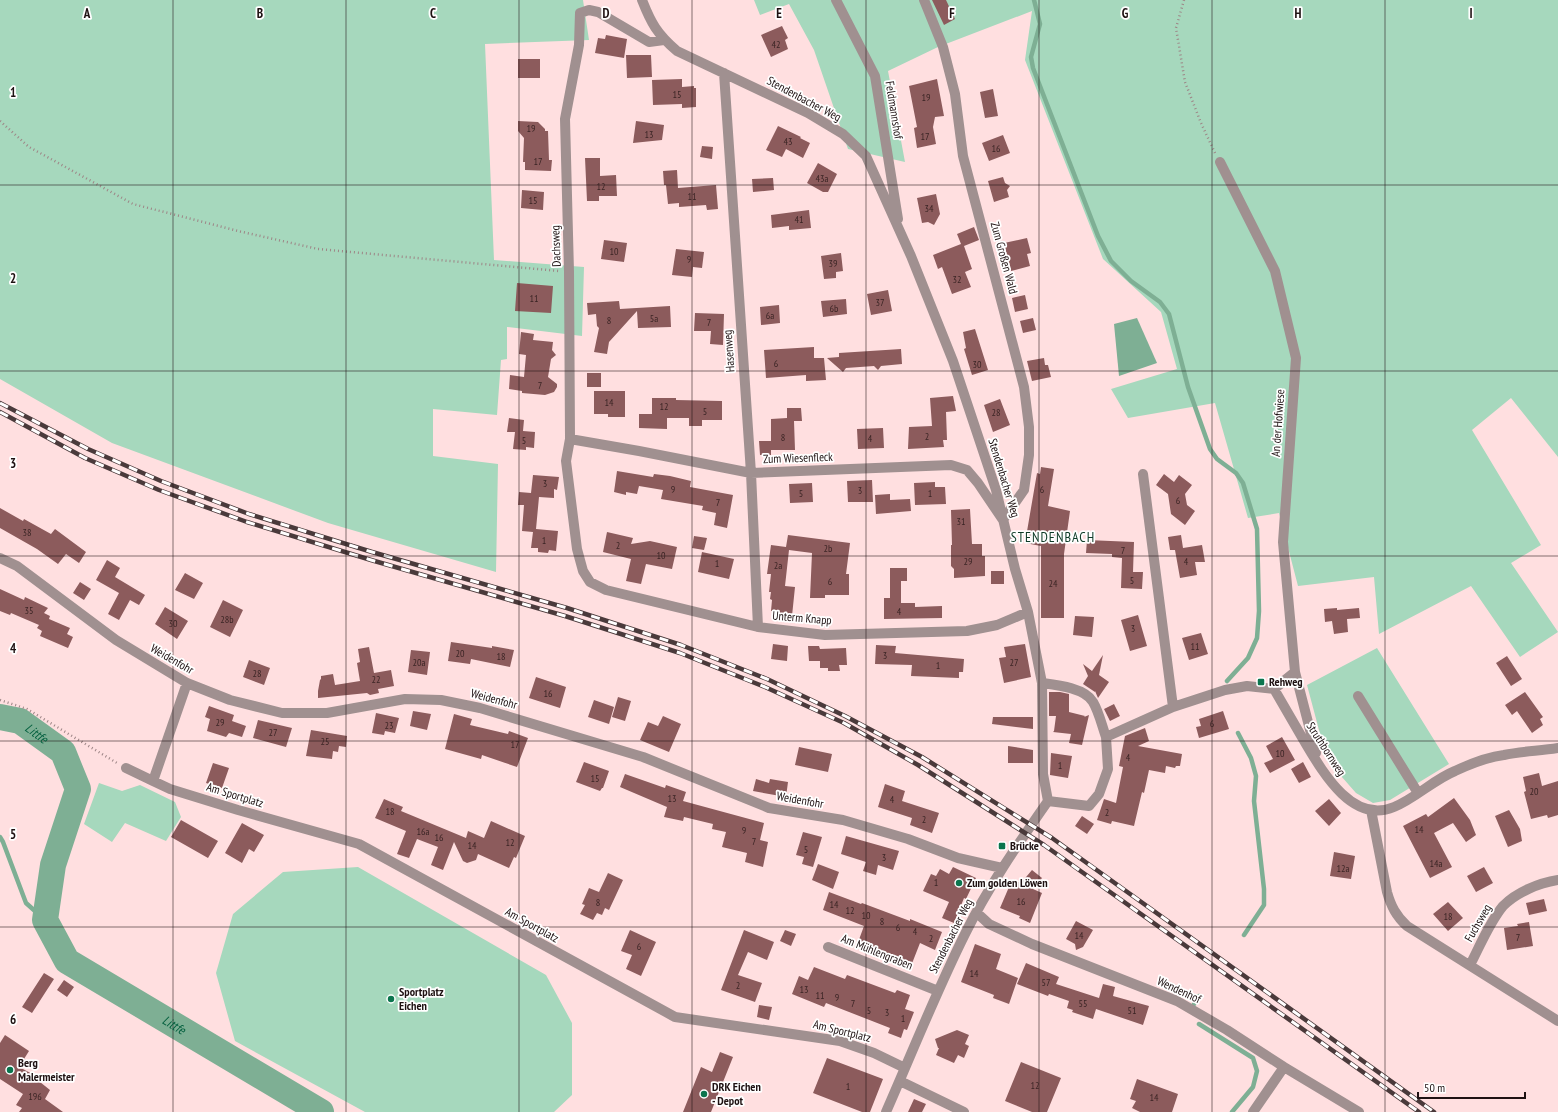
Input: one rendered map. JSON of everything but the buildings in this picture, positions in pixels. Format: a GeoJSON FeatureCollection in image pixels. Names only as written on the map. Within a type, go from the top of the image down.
{"type":"FeatureCollection","features":[{"type":"Feature","properties":{"kind":"street","name":"Stendenbacher Weg"},"geometry":{"type":"LineString","coordinates":[[642,0],[652,25],[664,40],[677,51],[808,113],[843,134],[866,156],[911,256],[953,361],[996,490],[1015,569],[1028,612],[1042,683],[1043,774],[1048,800],[1002,868],[965,933],[938,991],[886,1112]]}},
{"type":"Feature","properties":{"kind":"street","name":"Feldmannshof"},"geometry":{"type":"LineString","coordinates":[[836,0],[875,76],[901,233]]}},
{"type":"Feature","properties":{"kind":"street","name":"Zum Großen Wald"},"geometry":{"type":"LineString","coordinates":[[924,0],[943,46],[955,94],[963,156],[1024,387],[1029,427],[1029,455],[1024,490],[1004,520]]}},
{"type":"Feature","properties":{"kind":"street","name":"Dachsweg"},"geometry":{"type":"LineString","coordinates":[[583,571],[577,549],[566,461],[570,439],[569,272],[565,119],[579,46],[580,13],[589,10],[598,12],[650,42],[664,40]]}},
{"type":"Feature","properties":{"kind":"street","name":"Hasenweg"},"geometry":{"type":"LineString","coordinates":[[724,73],[751,473],[758,627]]}},
{"type":"Feature","properties":{"kind":"street","name":"An der Hofwiese"},"geometry":{"type":"LineString","coordinates":[[1220,162],[1275,271],[1296,358],[1283,542],[1295,672],[1318,764]]}},
{"type":"Feature","properties":{"kind":"street","name":"Zum Wiesenfleck"},"geometry":{"type":"LineString","coordinates":[[570,439],[751,473],[951,465],[967,470],[1004,520]]}},
{"type":"Feature","properties":{"kind":"street"},"geometry":{"type":"LineString","coordinates":[[1143,474],[1173,707]]}},
{"type":"Feature","properties":{"kind":"street","name":"Weidenfohr"},"geometry":{"type":"LineString","coordinates":[[0,558],[17,566],[116,640],[188,683],[230,700],[282,713],[327,713],[405,700],[441,700],[480,708],[643,757],[770,808],[843,820],[908,839],[958,858],[1002,868]]}},
{"type":"Feature","properties":{"kind":"street","name":"Unterm Knapp"},"geometry":{"type":"LineString","coordinates":[[583,571],[590,582],[606,590],[758,627],[825,635],[967,631],[996,625],[1028,612]]}},
{"type":"Feature","properties":{"kind":"street"},"geometry":{"type":"LineString","coordinates":[[1106,737],[1173,707],[1225,690],[1247,686],[1274,689],[1295,672]]}},
{"type":"Feature","properties":{"kind":"street"},"geometry":{"type":"LineString","coordinates":[[153,782],[188,683]]}},
{"type":"Feature","properties":{"kind":"street"},"geometry":{"type":"LineString","coordinates":[[1042,683],[1064,686],[1085,693],[1093,701],[1106,737],[1108,769],[1100,794],[1089,806],[1048,800]]}},
{"type":"Feature","properties":{"kind":"street","name":"Struthbornweg"},"geometry":{"type":"LineString","coordinates":[[1274,689],[1326,776],[1346,797],[1363,808],[1371,810]]}},
{"type":"Feature","properties":{"kind":"street"},"geometry":{"type":"LineString","coordinates":[[1358,696],[1418,793]]}},
{"type":"Feature","properties":{"kind":"street"},"geometry":{"type":"LineString","coordinates":[[1558,748],[1503,755],[1478,762],[1453,772],[1394,807],[1381,810],[1371,810],[1387,892],[1391,905],[1407,926],[1558,1021]]}},
{"type":"Feature","properties":{"kind":"street","name":"Am Sportplatz"},"geometry":{"type":"LineString","coordinates":[[126,768],[170,789],[359,844],[675,1017],[840,1042],[874,1053],[905,1068]]}},
{"type":"Feature","properties":{"kind":"street","name":"Fuchsweg"},"geometry":{"type":"LineString","coordinates":[[1470,965],[1490,926],[1504,906],[1519,894],[1530,888],[1558,880]]}},
{"type":"Feature","properties":{"kind":"street","name":"Wendenhof"},"geometry":{"type":"LineString","coordinates":[[977,913],[989,924],[1032,944],[1177,1001],[1227,1030],[1284,1067],[1359,1112]]}},
{"type":"Feature","properties":{"kind":"street","name":"Am Mühlengraben"},"geometry":{"type":"LineString","coordinates":[[828,947],[938,991]]}},
{"type":"Feature","properties":{"kind":"street"},"geometry":{"type":"LineString","coordinates":[[1253,1112],[1284,1067]]}},
{"type":"Feature","properties":{"kind":"street"},"geometry":{"type":"LineString","coordinates":[[900,1081],[964,1112]]}},
{"type":"Feature","properties":{"kind":"path"},"geometry":{"type":"LineString","coordinates":[[1184,0],[1176,28],[1185,82],[1201,123],[1220,162]]}},
{"type":"Feature","properties":{"kind":"path"},"geometry":{"type":"LineString","coordinates":[[0,121],[29,147],[134,204],[141,206],[238,231],[318,249],[569,272]]}},
{"type":"Feature","properties":{"kind":"path"},"geometry":{"type":"LineString","coordinates":[[0,700],[27,709],[126,768]]}},
{"type":"Feature","properties":{"kind":"shaded area"},"geometry":{"type":"Polygon","coordinates":[[[0,0],[583,0],[589,40],[485,44],[494,260],[584,267],[582,336],[507,327],[507,359],[501,360],[497,415],[433,409],[433,456],[498,464],[496,572],[328,523],[112,443],[0,379],[0,0]]]}},
{"type":"Feature","properties":{"kind":"shaded area"},"geometry":{"type":"Polygon","coordinates":[[[754,0],[1558,0],[1558,457],[1511,398],[1472,430],[1541,545],[1511,563],[1558,632],[1520,657],[1471,586],[1379,634],[1374,577],[1298,586],[1279,513],[1248,518],[1215,403],[1128,418],[1111,389],[1177,369],[1161,312],[1103,259],[1025,60],[1032,11],[938,47],[888,71],[905,162],[848,149],[814,50],[789,4],[760,15],[754,0]]]}},
{"type":"Feature","properties":{"kind":"shaded area"},"geometry":{"type":"Polygon","coordinates":[[[1137,318],[1157,363],[1119,376],[1114,324],[1137,318]]]}},
{"type":"Feature","properties":{"kind":"shaded area"},"geometry":{"type":"Polygon","coordinates":[[[1377,648],[1449,764],[1390,800],[1373,803],[1356,793],[1327,760],[1307,685],[1377,648]]]}},
{"type":"Feature","properties":{"kind":"shaded area"},"geometry":{"type":"Polygon","coordinates":[[[99,783],[122,791],[140,785],[175,802],[181,817],[166,841],[125,823],[112,842],[84,824],[99,783]]]}},
{"type":"Feature","properties":{"kind":"shaded area","name":"Sportplatz Eichen"},"geometry":{"type":"Polygon","coordinates":[[[358,867],[546,975],[572,1023],[572,1095],[554,1112],[365,1112],[235,1041],[216,973],[233,914],[283,872],[358,867]]]}},
{"type":"Feature","properties":{"kind":"waterway"},"geometry":{"type":"LineString","coordinates":[[1034,0],[1040,24],[1031,57],[1033,68],[1098,236],[1111,261],[1131,281],[1160,302],[1169,314],[1188,387],[1210,449],[1217,459],[1236,473],[1243,483],[1257,529],[1259,611],[1257,638],[1248,658],[1227,681]]}},
{"type":"Feature","properties":{"kind":"waterway","name":"Littfe"},"geometry":{"type":"LineString","coordinates":[[0,717],[20,721],[63,752],[78,789],[53,865],[45,920],[67,961],[321,1112]]}},
{"type":"Feature","properties":{"kind":"waterway"},"geometry":{"type":"LineString","coordinates":[[1238,733],[1251,758],[1256,776],[1254,801],[1264,889],[1264,905],[1244,935]]}},
{"type":"Feature","properties":{"kind":"waterway","name":"Littfe"},"geometry":{"type":"LineString","coordinates":[[0,837],[26,903],[45,920]]}},
{"type":"Feature","properties":{"kind":"waterway"},"geometry":{"type":"LineString","coordinates":[[1194,1004],[1199,996]]}},
{"type":"Feature","properties":{"kind":"waterway"},"geometry":{"type":"LineString","coordinates":[[1199,1024],[1253,1058],[1257,1071],[1253,1087],[1232,1112]]}},
{"type":"Feature","properties":{"kind":"railway"},"geometry":{"type":"LineString","coordinates":[[0,403],[88,449],[161,481],[249,514],[372,552],[567,608],[681,645],[767,679],[845,716],[922,757],[1052,838],[1434,1112]]}},
{"type":"Feature","properties":{"kind":"railway"},"geometry":{"type":"LineString","coordinates":[[0,412],[85,458],[159,490],[247,522],[371,560],[565,616],[680,653],[765,687],[844,723],[918,765],[1044,845],[1419,1112]]}},
{"type":"Feature","properties":{"kind":"place","name":"Rehweg"},"geometry":{"type":"Point","coordinates":[1261,682]}},
{"type":"Feature","properties":{"kind":"place","name":"Brücke"},"geometry":{"type":"Point","coordinates":[1002,846]}},
{"type":"Feature","properties":{"kind":"place","name":"Zum golden Löwen"},"geometry":{"type":"Point","coordinates":[959,883]}},
{"type":"Feature","properties":{"kind":"place","name":"Sportplatz Eichen"},"geometry":{"type":"Point","coordinates":[391,999]}},
{"type":"Feature","properties":{"kind":"place","name":"Berg Malermeister"},"geometry":{"type":"Point","coordinates":[10,1070]}},
{"type":"Feature","properties":{"kind":"place","name":"DRK Eichen - Depot"},"geometry":{"type":"Point","coordinates":[704,1094]}},
{"type":"Feature","properties":{"kind":"district","name":"STENDENBACH"},"geometry":{"type":"Point","coordinates":[1053,537]}}]}
